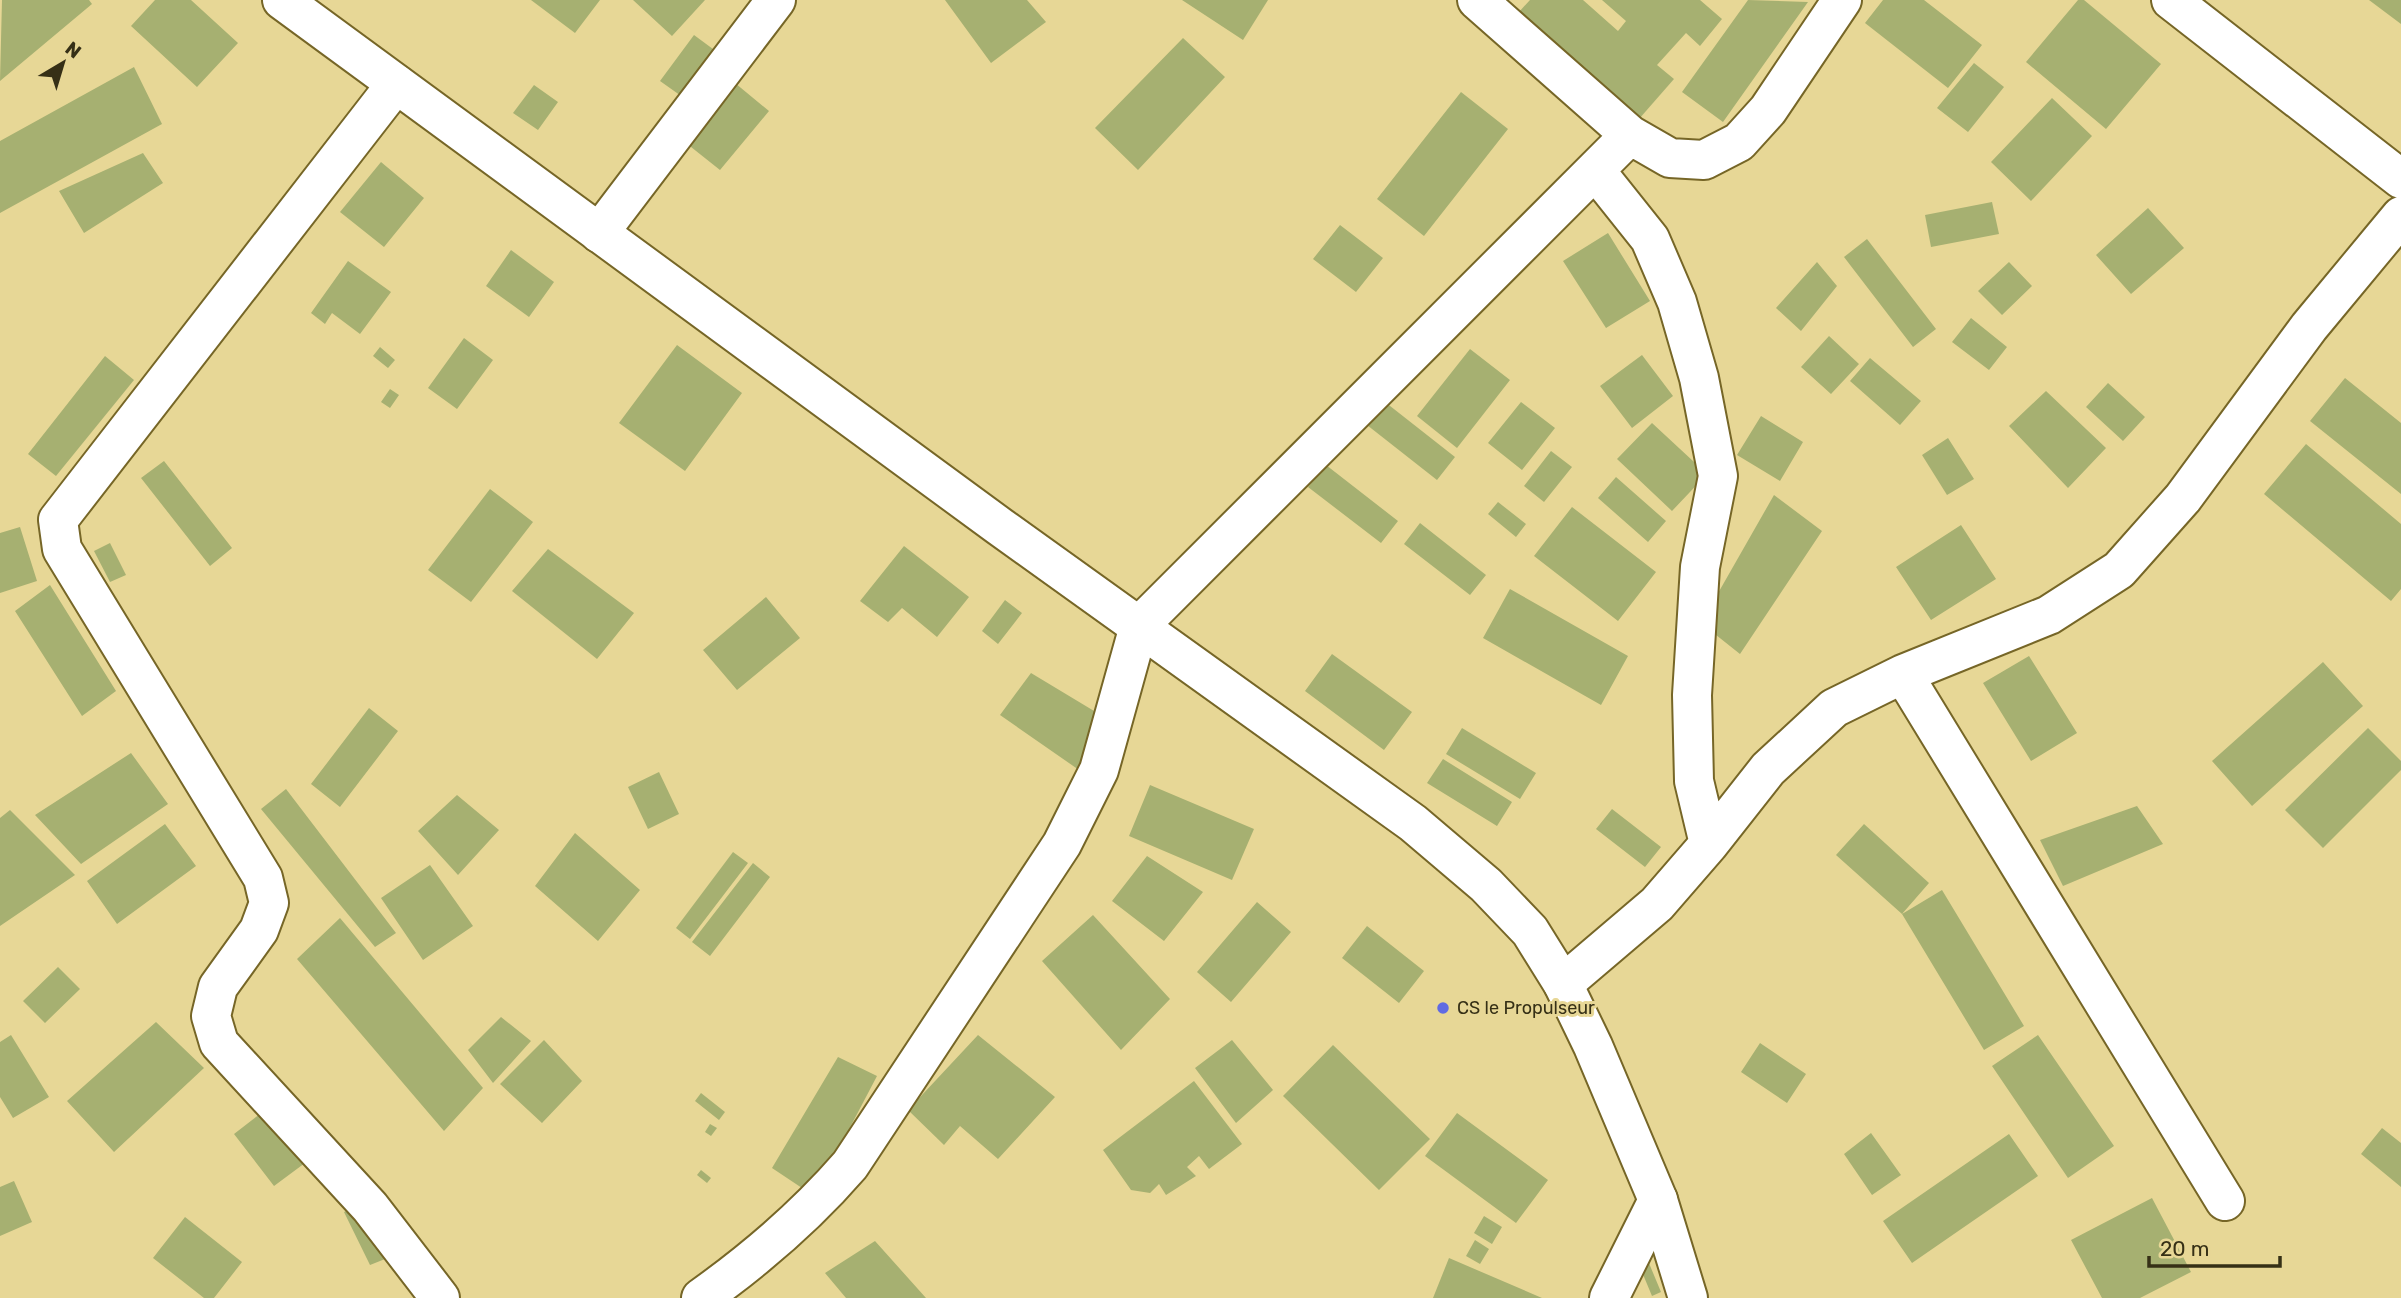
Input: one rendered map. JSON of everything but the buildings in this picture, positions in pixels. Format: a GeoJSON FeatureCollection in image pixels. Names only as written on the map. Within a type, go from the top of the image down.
{"type":"FeatureCollection","features":[{"type":"Feature","properties":{"kind":"street"},"geometry":{"type":"LineString","coordinates":[[282,0],[598,233],[1413,823],[1486,885],[1530,932],[1563,984],[1593,1046],[1658,1200],[1688,1298]]}},
{"type":"Feature","properties":{"kind":"street"},"geometry":{"type":"LineString","coordinates":[[598,233],[776,0]]}},
{"type":"Feature","properties":{"kind":"street"},"geometry":{"type":"LineString","coordinates":[[1477,0],[1630,135],[1671,158],[1703,160],[1739,142],[1769,110],[1842,0]]}},
{"type":"Feature","properties":{"kind":"street"},"geometry":{"type":"LineString","coordinates":[[2171,0],[2401,178]]}},
{"type":"Feature","properties":{"kind":"street"},"geometry":{"type":"LineString","coordinates":[[396,84],[58,520],[62,549],[262,878],[269,903],[259,930],[218,986],[211,1016],[219,1043],[370,1207],[440,1298]]}},
{"type":"Feature","properties":{"kind":"street"},"geometry":{"type":"LineString","coordinates":[[701,1298],[763,1253],[813,1208],[850,1165],[1062,844],[1099,770],[1139,626],[1630,135]]}},
{"type":"Feature","properties":{"kind":"street"},"geometry":{"type":"LineString","coordinates":[[1595,170],[1650,239],[1677,302],[1699,378],[1718,476],[1700,567],[1692,695],[1695,781],[1709,844]]}},
{"type":"Feature","properties":{"kind":"street"},"geometry":{"type":"LineString","coordinates":[[1563,984],[1657,904],[1768,769],[1834,708],[1903,674],[2049,615],[2119,570],[2183,498],[2309,327],[2401,216]]}},
{"type":"Feature","properties":{"kind":"street"},"geometry":{"type":"LineString","coordinates":[[1903,674],[2225,1201]]}},
{"type":"Feature","properties":{"kind":"street"},"geometry":{"type":"LineString","coordinates":[[1609,1298],[1658,1200]]}},
{"type":"Feature","properties":{"kind":"place","name":"CS le Propulseur"},"geometry":{"type":"Point","coordinates":[1443,1008]}}]}
